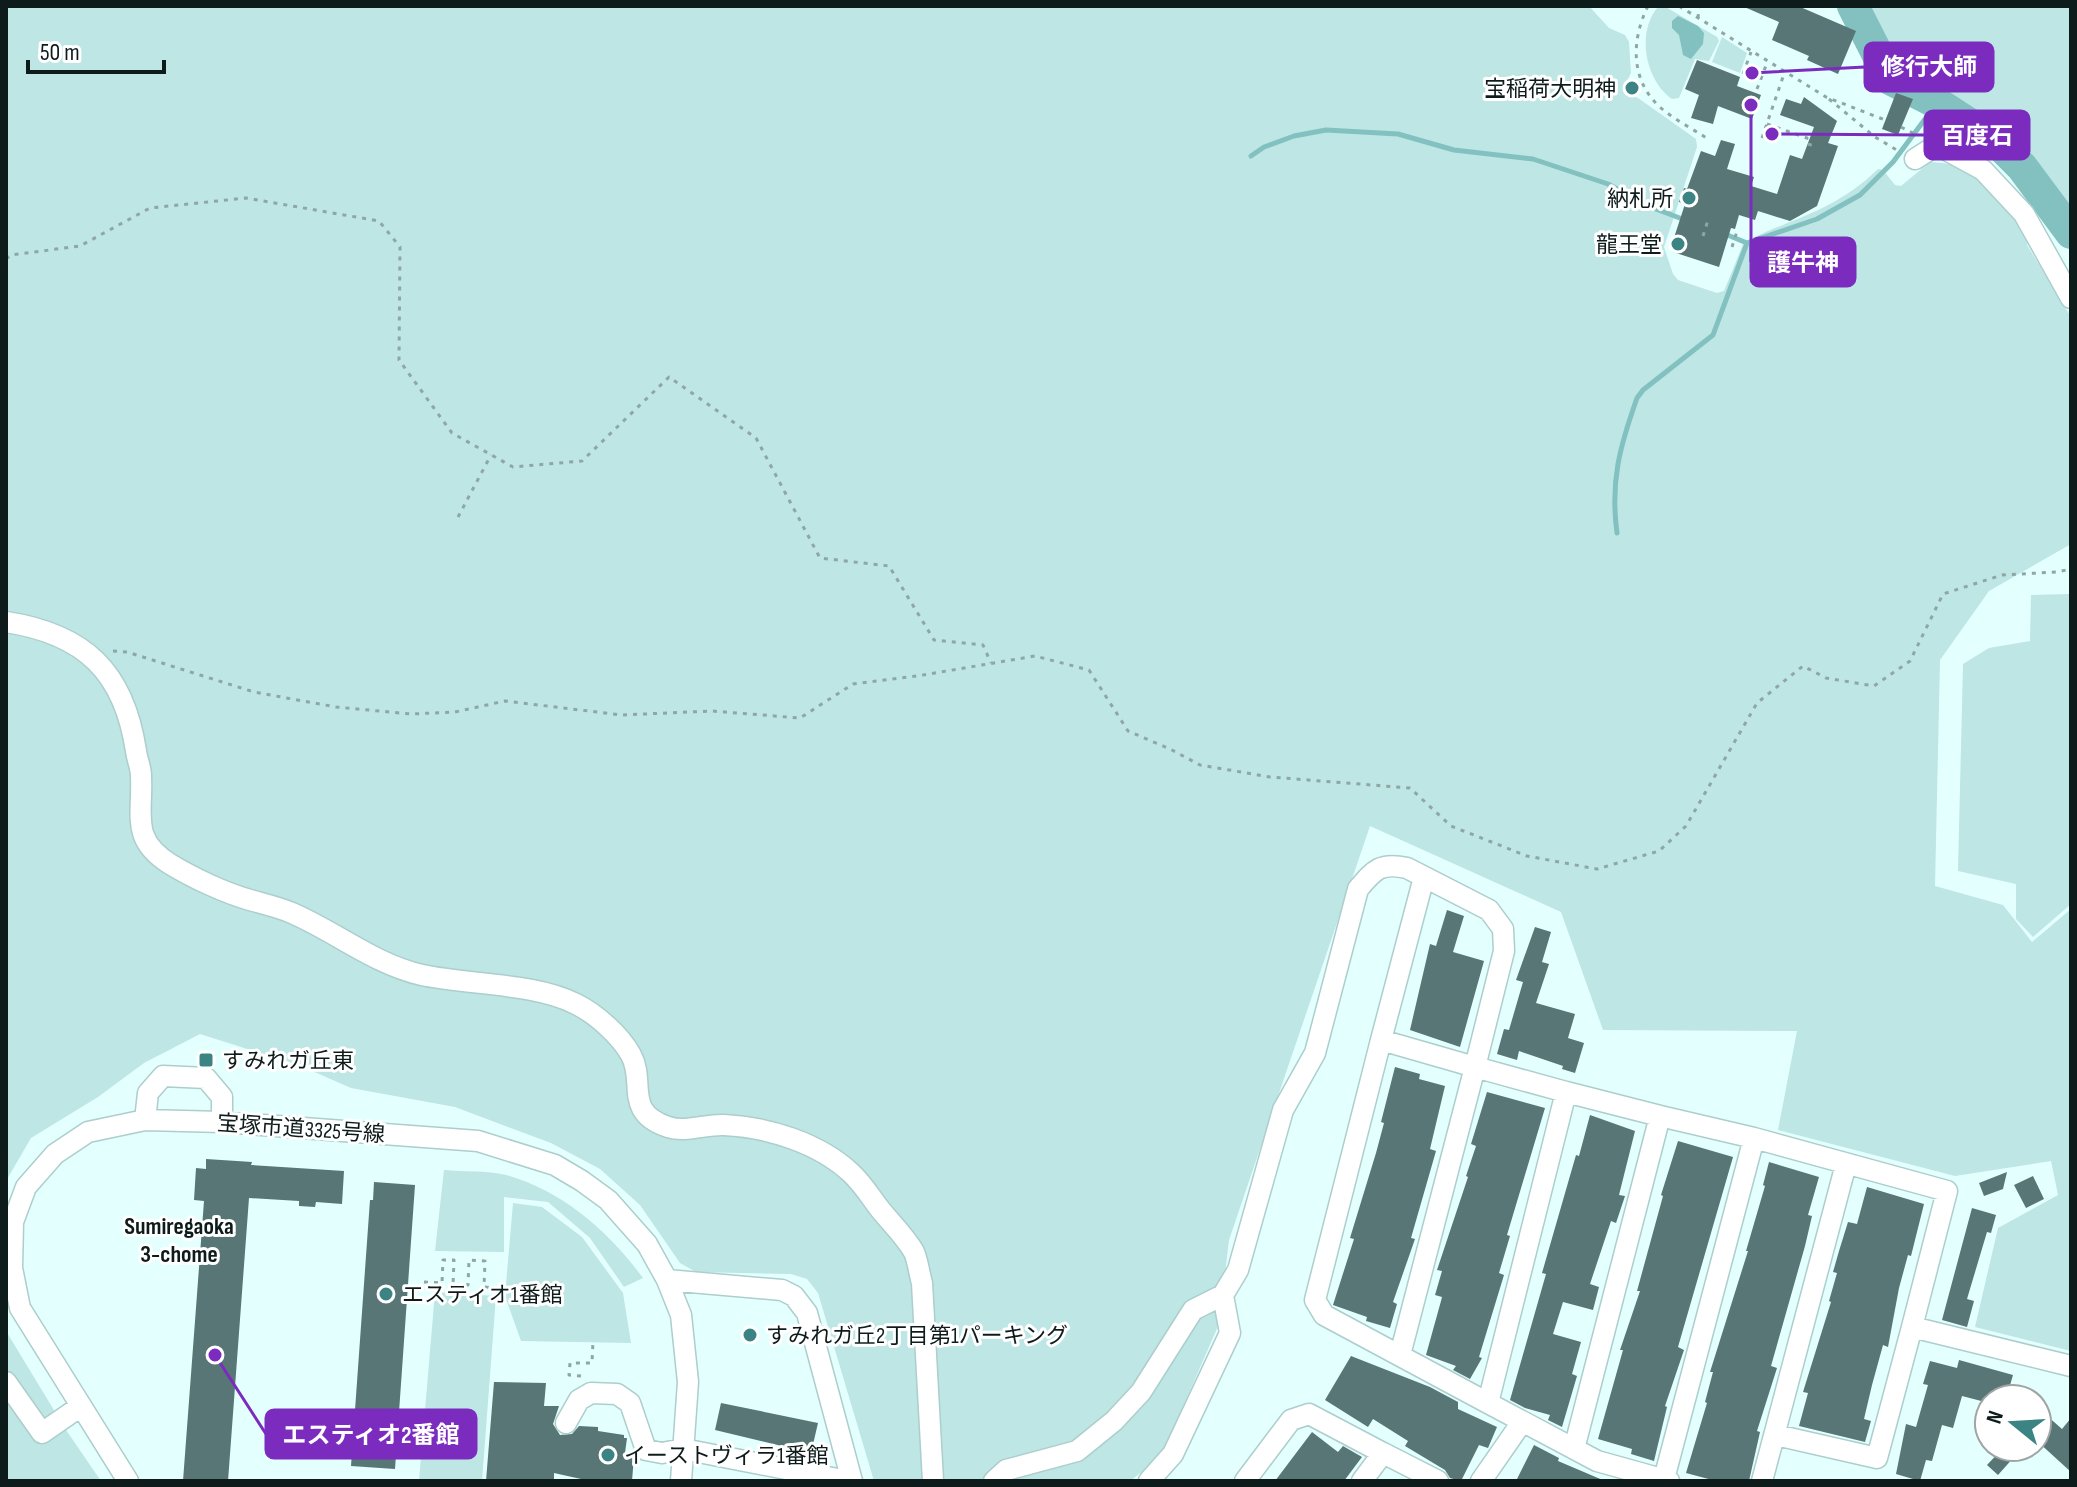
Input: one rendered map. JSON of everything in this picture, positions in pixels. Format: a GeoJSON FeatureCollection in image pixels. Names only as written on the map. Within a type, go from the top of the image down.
{"type":"FeatureCollection","features":[{"type":"Feature","properties":{"kind":"street"},"geometry":{"type":"LineString","coordinates":[[1915,159],[1937,145],[1983,170],[2024,214],[2071,298]]}},
{"type":"Feature","properties":{"kind":"street"},"geometry":{"type":"LineString","coordinates":[[6,622],[53,633],[85,650],[104,667],[131,723],[141,773],[143,837],[151,849],[166,861],[223,890],[295,914],[401,968],[422,975],[539,992],[571,1001],[597,1017],[630,1055],[641,1109],[656,1121],[682,1129],[725,1125],[791,1139],[815,1147],[852,1174],[914,1253],[922,1283],[933,1481]]}},
{"type":"Feature","properties":{"kind":"street"},"geometry":{"type":"LineString","coordinates":[[994,1481],[1006,1470],[1077,1451],[1114,1421],[1141,1392],[1193,1310],[1223,1295],[1238,1270],[1283,1110],[1315,1053],[1358,889],[1374,870],[1393,865],[1489,910],[1503,929],[1504,951],[1400,1355]]}},
{"type":"Feature","properties":{"kind":"street"},"geometry":{"type":"LineString","coordinates":[[1424,877],[1315,1300],[1324,1315],[1597,1461],[1666,1480],[1754,1138]]}},
{"type":"Feature","properties":{"kind":"street"},"geometry":{"type":"LineString","coordinates":[[1381,1040],[1566,1092],[1754,1138],[1947,1191],[1877,1458],[1776,1435]]}},
{"type":"Feature","properties":{"kind":"street"},"geometry":{"type":"LineString","coordinates":[[145,1120],[148,1093],[163,1076],[206,1078],[222,1097],[222,1122]]}},
{"type":"Feature","properties":{"kind":"street"},"geometry":{"type":"LineString","coordinates":[[1488,1403],[1566,1092]]}},
{"type":"Feature","properties":{"kind":"street"},"geometry":{"type":"LineString","coordinates":[[1574,1449],[1660,1116]]}},
{"type":"Feature","properties":{"kind":"street","name":"宝塚市道3325号線"},"geometry":{"type":"LineString","coordinates":[[128,1481],[20,1308],[12,1268],[13,1222],[26,1187],[55,1154],[88,1132],[145,1120],[222,1122],[478,1141],[555,1165],[608,1200],[647,1244],[667,1280],[681,1315],[688,1382],[681,1481]]}},
{"type":"Feature","properties":{"kind":"street"},"geometry":{"type":"LineString","coordinates":[[1762,1481],[1846,1164]]}},
{"type":"Feature","properties":{"kind":"street"},"geometry":{"type":"LineString","coordinates":[[566,1423],[579,1400],[591,1393],[617,1394],[630,1403],[646,1450],[662,1453],[683,1449],[850,1481],[807,1313],[801,1303],[782,1290],[667,1280]]}},
{"type":"Feature","properties":{"kind":"street"},"geometry":{"type":"LineString","coordinates":[[1149,1481],[1173,1454],[1230,1333],[1223,1295]]}},
{"type":"Feature","properties":{"kind":"street"},"geometry":{"type":"LineString","coordinates":[[1912,1327],[2071,1366]]}},
{"type":"Feature","properties":{"kind":"street"},"geometry":{"type":"LineString","coordinates":[[6,1382],[42,1433],[81,1406]]}},
{"type":"Feature","properties":{"kind":"street"},"geometry":{"type":"LineString","coordinates":[[1245,1481],[1291,1420],[1309,1414],[1438,1481]]}},
{"type":"Feature","properties":{"kind":"street"},"geometry":{"type":"LineString","coordinates":[[1481,1481],[1522,1422]]}},
{"type":"Feature","properties":{"kind":"street"},"geometry":{"type":"LineString","coordinates":[[1362,1481],[1383,1453]]}},
{"type":"Feature","properties":{"kind":"path"},"geometry":{"type":"LineString","coordinates":[[1648,6],[1638,25],[1635,50],[1637,70],[1647,92],[1661,108],[1708,139]]}},
{"type":"Feature","properties":{"kind":"path"},"geometry":{"type":"LineString","coordinates":[[1679,6],[1826,97],[1867,131],[1894,148]]}},
{"type":"Feature","properties":{"kind":"path"},"geometry":{"type":"LineString","coordinates":[[1698,18],[1699,6]]}},
{"type":"Feature","properties":{"kind":"path"},"geometry":{"type":"LineString","coordinates":[[1743,74],[1751,51]]}},
{"type":"Feature","properties":{"kind":"path"},"geometry":{"type":"LineString","coordinates":[[1757,89],[1767,61]]}},
{"type":"Feature","properties":{"kind":"path"},"geometry":{"type":"LineString","coordinates":[[1762,138],[1785,72]]}},
{"type":"Feature","properties":{"kind":"path"},"geometry":{"type":"LineString","coordinates":[[1826,97],[1885,120]]}},
{"type":"Feature","properties":{"kind":"path"},"geometry":{"type":"LineString","coordinates":[[1767,124],[1807,138],[1807,143],[1817,147]]}},
{"type":"Feature","properties":{"kind":"path"},"geometry":{"type":"LineString","coordinates":[[1901,127],[1909,130]]}},
{"type":"Feature","properties":{"kind":"path"},"geometry":{"type":"LineString","coordinates":[[6,259],[11,255],[80,246],[150,208],[246,198],[379,221],[400,247],[399,360],[452,433],[513,467],[582,461],[669,377],[756,438],[820,558],[889,566],[934,640],[983,645],[991,663]]}},
{"type":"Feature","properties":{"kind":"path"},"geometry":{"type":"LineString","coordinates":[[1703,236],[1708,220]]}},
{"type":"Feature","properties":{"kind":"path"},"geometry":{"type":"LineString","coordinates":[[1732,247],[1737,231]]}},
{"type":"Feature","properties":{"kind":"path"},"geometry":{"type":"LineString","coordinates":[[458,517],[491,455]]}},
{"type":"Feature","properties":{"kind":"path"},"geometry":{"type":"LineString","coordinates":[[85,650],[127,652],[254,692],[336,707],[411,714],[455,712],[505,701],[622,715],[712,711],[800,718],[853,684],[1035,656],[1089,670],[1128,731],[1200,765],[1270,777],[1410,788],[1451,826],[1527,856],[1597,869],[1659,851],[1686,826],[1757,703],[1803,666],[1826,678],[1874,686],[1910,661],[1943,594],[2002,575],[2071,569]]}},
{"type":"Feature","properties":{"kind":"path"},"geometry":{"type":"LineString","coordinates":[[424,1282],[442,1283],[443,1260],[454,1260],[453,1285],[468,1285],[469,1260],[485,1261],[484,1287],[510,1289]]}},
{"type":"Feature","properties":{"kind":"path"},"geometry":{"type":"LineString","coordinates":[[592,1376],[569,1375],[570,1363],[592,1363],[593,1341]]}},
{"type":"Feature","properties":{"kind":"shaded area"},"geometry":{"type":"Polygon","coordinates":[[[6,6],[1589,6],[1609,28],[1625,35],[1629,42],[1631,73],[1625,85],[1629,95],[1638,98],[1696,139],[1697,147],[1664,247],[1678,280],[1717,293],[1724,291],[1744,242],[1830,204],[1878,169],[1883,170],[1895,185],[1901,186],[1930,162],[1955,165],[1972,172],[1992,189],[2016,218],[2027,245],[2071,317],[2071,544],[1989,591],[1940,660],[1935,886],[2003,905],[2032,942],[2071,909],[2071,1351],[1975,1327],[1998,1228],[2058,1195],[2051,1161],[1955,1176],[1778,1130],[1797,1031],[1603,1030],[1561,912],[1370,826],[1229,1240],[1219,1324],[1161,1457],[1130,1481],[874,1481],[818,1293],[807,1279],[791,1274],[696,1272],[680,1263],[640,1205],[600,1169],[551,1143],[455,1107],[351,1088],[301,1066],[200,1034],[144,1063],[98,1097],[31,1138],[6,1181],[6,6]]]}},
{"type":"Feature","properties":{"kind":"shaded area"},"geometry":{"type":"Polygon","coordinates":[[[1664,6],[1719,41],[1709,61],[1695,59],[1679,98],[1672,99],[1655,80],[1647,55],[1647,29],[1651,17],[1658,7],[1664,6]]]}},
{"type":"Feature","properties":{"kind":"shaded area"},"geometry":{"type":"Polygon","coordinates":[[[1863,6],[2071,6],[2071,222],[2015,148],[1981,122],[1891,68],[1863,6]]]}},
{"type":"Feature","properties":{"kind":"shaded area"},"geometry":{"type":"Polygon","coordinates":[[[1678,16],[1698,26],[1704,33],[1703,44],[1691,59],[1683,55],[1679,35],[1672,28],[1672,21],[1678,16]]]}},
{"type":"Feature","properties":{"kind":"shaded area"},"geometry":{"type":"Polygon","coordinates":[[[1722,37],[1747,53],[1740,73],[1712,62],[1722,37]]]}},
{"type":"Feature","properties":{"kind":"shaded area"},"geometry":{"type":"Polygon","coordinates":[[[2071,594],[2071,904],[2033,937],[2016,919],[2016,884],[1958,871],[1963,664],[1989,648],[2030,641],[2031,595],[2071,594]]]}},
{"type":"Feature","properties":{"kind":"shaded area"},"geometry":{"type":"Polygon","coordinates":[[[444,1170],[499,1173],[547,1191],[599,1229],[643,1278],[624,1287],[590,1238],[548,1202],[504,1197],[504,1252],[435,1251],[444,1170]]]}},
{"type":"Feature","properties":{"kind":"shaded area"},"geometry":{"type":"Polygon","coordinates":[[[513,1203],[542,1207],[582,1237],[623,1293],[631,1343],[521,1341],[505,1296],[513,1203]]]}},
{"type":"Feature","properties":{"kind":"shaded area"},"geometry":{"type":"Polygon","coordinates":[[[435,1292],[496,1296],[482,1481],[419,1481],[435,1292]]]}},
{"type":"Feature","properties":{"kind":"shaded area"},"geometry":{"type":"Polygon","coordinates":[[[6,1331],[66,1430],[101,1481],[6,1481],[6,1331]]]}},
{"type":"Feature","properties":{"kind":"building"},"geometry":{"type":"Polygon","coordinates":[[[1742,6],[1798,6],[1856,31],[1838,74],[1807,60],[1809,56],[1772,40],[1779,22],[1742,6]]]}},
{"type":"Feature","properties":{"kind":"building"},"geometry":{"type":"Polygon","coordinates":[[[1697,60],[1740,77],[1737,86],[1761,95],[1752,119],[1718,106],[1713,124],[1691,118],[1699,95],[1685,89],[1697,60]]]}},
{"type":"Feature","properties":{"kind":"building"},"geometry":{"type":"Polygon","coordinates":[[[1896,93],[1913,99],[1898,135],[1882,129],[1896,93]]]}},
{"type":"Feature","properties":{"kind":"building"},"geometry":{"type":"Polygon","coordinates":[[[1804,97],[1837,121],[1828,143],[1838,146],[1817,206],[1790,221],[1758,211],[1755,220],[1739,215],[1735,229],[1731,228],[1719,267],[1673,252],[1674,248],[1671,247],[1685,204],[1679,202],[1701,151],[1715,156],[1721,140],[1735,144],[1727,169],[1754,177],[1751,186],[1777,194],[1790,155],[1802,159],[1814,127],[1780,115],[1786,99],[1801,104],[1804,97]]]}},
{"type":"Feature","properties":{"kind":"building"},"geometry":{"type":"Polygon","coordinates":[[[1447,910],[1464,916],[1453,952],[1484,961],[1460,1047],[1410,1030],[1430,944],[1436,946],[1447,910]]]}},
{"type":"Feature","properties":{"kind":"building"},"geometry":{"type":"Polygon","coordinates":[[[1535,927],[1551,932],[1542,962],[1549,964],[1536,1003],[1575,1014],[1568,1038],[1584,1043],[1575,1073],[1519,1051],[1517,1060],[1497,1054],[1504,1029],[1509,1030],[1523,982],[1516,980],[1535,927]]]}},
{"type":"Feature","properties":{"kind":"building"},"geometry":{"type":"Polygon","coordinates":[[[1395,1067],[1420,1074],[1419,1079],[1445,1086],[1430,1149],[1436,1151],[1411,1238],[1415,1239],[1393,1302],[1397,1304],[1390,1328],[1366,1321],[1367,1317],[1333,1305],[1354,1239],[1350,1238],[1384,1123],[1381,1122],[1395,1067]]]}},
{"type":"Feature","properties":{"kind":"building"},"geometry":{"type":"Polygon","coordinates":[[[1487,1092],[1545,1108],[1507,1235],[1510,1236],[1499,1273],[1504,1275],[1479,1357],[1482,1358],[1470,1379],[1453,1370],[1456,1366],[1426,1355],[1442,1297],[1435,1295],[1442,1271],[1437,1270],[1468,1177],[1476,1146],[1471,1144],[1487,1092]]]}},
{"type":"Feature","properties":{"kind":"building"},"geometry":{"type":"Polygon","coordinates":[[[1590,1115],[1635,1131],[1619,1195],[1625,1196],[1616,1223],[1611,1221],[1590,1284],[1599,1287],[1593,1310],[1563,1302],[1553,1334],[1581,1342],[1572,1374],[1577,1376],[1562,1427],[1548,1420],[1550,1415],[1510,1400],[1546,1274],[1542,1273],[1590,1115]]]}},
{"type":"Feature","properties":{"kind":"building"},"geometry":{"type":"Polygon","coordinates":[[[1678,1141],[1733,1157],[1678,1347],[1684,1350],[1665,1406],[1654,1461],[1631,1454],[1632,1449],[1598,1439],[1623,1350],[1620,1350],[1640,1291],[1637,1291],[1661,1195],[1678,1141]]]}},
{"type":"Feature","properties":{"kind":"building"},"geometry":{"type":"Polygon","coordinates":[[[206,1159],[344,1171],[342,1204],[316,1202],[315,1207],[299,1206],[299,1201],[249,1198],[228,1481],[183,1481],[204,1201],[194,1200],[196,1168],[206,1169],[206,1159]]]}},
{"type":"Feature","properties":{"kind":"building"},"geometry":{"type":"Polygon","coordinates":[[[1769,1162],[1819,1177],[1808,1215],[1812,1216],[1805,1246],[1771,1366],[1777,1368],[1757,1431],[1760,1432],[1749,1481],[1716,1481],[1686,1473],[1707,1403],[1713,1372],[1710,1372],[1748,1251],[1769,1162]]]}},
{"type":"Feature","properties":{"kind":"building"},"geometry":{"type":"Polygon","coordinates":[[[2007,1172],[2003,1189],[1984,1196],[1979,1183],[2007,1172]]]}},
{"type":"Feature","properties":{"kind":"building"},"geometry":{"type":"Polygon","coordinates":[[[2033,1176],[2044,1199],[2026,1208],[2014,1185],[2033,1176]]]}},
{"type":"Feature","properties":{"kind":"building","name":"エスティオ1番館"},"geometry":{"type":"Polygon","coordinates":[[[374,1182],[415,1185],[395,1469],[351,1466],[370,1200],[373,1200],[374,1182]]]}},
{"type":"Feature","properties":{"kind":"building"},"geometry":{"type":"Polygon","coordinates":[[[1867,1187],[1924,1204],[1899,1288],[1888,1347],[1883,1345],[1872,1385],[1864,1419],[1871,1421],[1865,1442],[1799,1426],[1808,1393],[1803,1392],[1831,1302],[1837,1273],[1833,1272],[1848,1222],[1857,1224],[1867,1187]]]}},
{"type":"Feature","properties":{"kind":"building"},"geometry":{"type":"Polygon","coordinates":[[[1972,1208],[1996,1215],[1991,1233],[1987,1232],[1967,1299],[1974,1301],[1967,1327],[1942,1320],[1972,1208]]]}},
{"type":"Feature","properties":{"kind":"building"},"geometry":{"type":"Polygon","coordinates":[[[1351,1356],[1430,1387],[1458,1402],[1458,1409],[1497,1427],[1488,1448],[1479,1445],[1461,1481],[1450,1478],[1445,1470],[1405,1446],[1408,1441],[1373,1419],[1368,1427],[1325,1400],[1351,1356]]]}},
{"type":"Feature","properties":{"kind":"building"},"geometry":{"type":"Polygon","coordinates":[[[1959,1360],[2013,1375],[2011,1383],[1973,1383],[1973,1399],[1962,1396],[1953,1428],[1942,1425],[1932,1461],[1926,1460],[1920,1481],[1896,1474],[1906,1424],[1916,1427],[1928,1385],[1923,1384],[1930,1361],[1957,1368],[1959,1360]]]}},
{"type":"Feature","properties":{"kind":"building"},"geometry":{"type":"Polygon","coordinates":[[[494,1382],[546,1383],[544,1406],[559,1406],[553,1424],[560,1435],[572,1434],[579,1426],[598,1427],[598,1431],[624,1435],[627,1438],[625,1453],[634,1456],[632,1481],[590,1481],[554,1473],[554,1481],[486,1481],[494,1382]]]}},
{"type":"Feature","properties":{"kind":"building"},"geometry":{"type":"Polygon","coordinates":[[[721,1403],[818,1423],[811,1453],[715,1430],[721,1403]]]}},
{"type":"Feature","properties":{"kind":"building"},"geometry":{"type":"Polygon","coordinates":[[[2071,1418],[2071,1472],[2053,1456],[2053,1421],[2062,1429],[2071,1418]]]}},
{"type":"Feature","properties":{"kind":"building"},"geometry":{"type":"Polygon","coordinates":[[[1312,1432],[1338,1452],[1343,1446],[1362,1457],[1344,1481],[1275,1481],[1312,1432]]]}},
{"type":"Feature","properties":{"kind":"building"},"geometry":{"type":"Polygon","coordinates":[[[1534,1445],[1559,1458],[1558,1461],[1605,1481],[1516,1481],[1534,1445]]]}},
{"type":"Feature","properties":{"kind":"building"},"geometry":{"type":"Polygon","coordinates":[[[1989,1463],[2009,1463],[1998,1475],[1987,1465],[1989,1463]]]}},
{"type":"Feature","properties":{"kind":"waterway"},"geometry":{"type":"LineString","coordinates":[[1853,6],[1890,79],[1937,103],[1997,142],[2022,167],[2071,233]]}},
{"type":"Feature","properties":{"kind":"waterway"},"geometry":{"type":"LineString","coordinates":[[1725,234],[1747,243],[1817,219],[1860,195],[1893,162],[1937,103]]}},
{"type":"Feature","properties":{"kind":"waterway"},"geometry":{"type":"LineString","coordinates":[[1251,156],[1264,147],[1294,136],[1326,130],[1398,134],[1454,150],[1533,159],[1608,184],[1648,206],[1685,220]]}},
{"type":"Feature","properties":{"kind":"waterway"},"geometry":{"type":"LineString","coordinates":[[1617,533],[1615,497],[1618,464],[1637,398],[1713,335],[1747,243]]}},
{"type":"Feature","properties":{"kind":"place","name":"修行大師"},"geometry":{"type":"Point","coordinates":[1752,73]}},
{"type":"Feature","properties":{"kind":"place","name":"宝稲荷大明神"},"geometry":{"type":"Point","coordinates":[1632,88]}},
{"type":"Feature","properties":{"kind":"place","name":"護牛神"},"geometry":{"type":"Point","coordinates":[1751,105]}},
{"type":"Feature","properties":{"kind":"place","name":"百度石"},"geometry":{"type":"Point","coordinates":[1772,134]}},
{"type":"Feature","properties":{"kind":"place","name":"納札所"},"geometry":{"type":"Point","coordinates":[1689,198]}},
{"type":"Feature","properties":{"kind":"place","name":"龍王堂"},"geometry":{"type":"Point","coordinates":[1678,244]}},
{"type":"Feature","properties":{"kind":"place","name":"すみれガ丘東"},"geometry":{"type":"Point","coordinates":[206,1060]}},
{"type":"Feature","properties":{"kind":"place","name":"エスティオ1番館"},"geometry":{"type":"Point","coordinates":[386,1294]}},
{"type":"Feature","properties":{"kind":"place","name":"すみれガ丘2丁目第1パーキング"},"geometry":{"type":"Point","coordinates":[750,1335]}},
{"type":"Feature","properties":{"kind":"place","name":"エスティオ2番館"},"geometry":{"type":"Point","coordinates":[215,1355]}},
{"type":"Feature","properties":{"kind":"place","name":"イーストヴィラ1番館"},"geometry":{"type":"Point","coordinates":[608,1455]}},
{"type":"Feature","properties":{"kind":"district","name":"Sumiregaoka 3-chome"},"geometry":{"type":"Point","coordinates":[179,1240]}}]}
